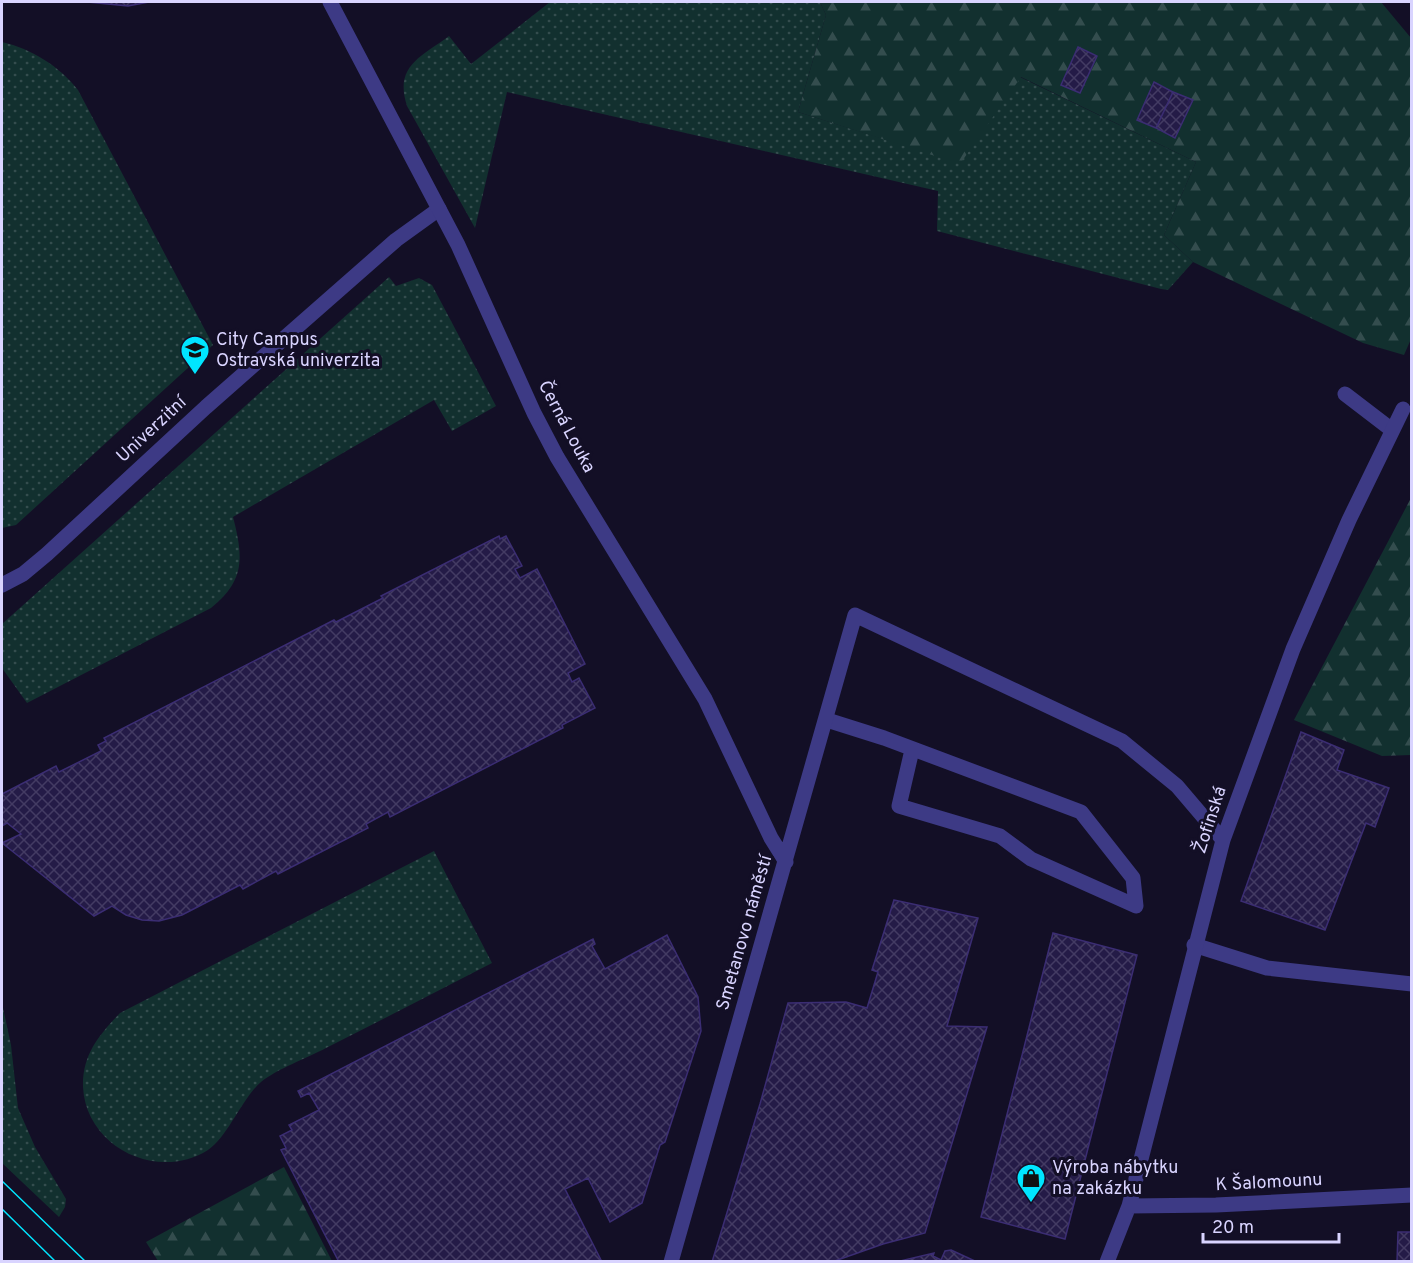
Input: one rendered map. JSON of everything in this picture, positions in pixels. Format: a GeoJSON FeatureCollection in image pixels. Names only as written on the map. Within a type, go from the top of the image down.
{"type":"FeatureCollection","features":[{"type":"Feature","properties":{"kind":"street","name":"Černá Louka"},"geometry":{"type":"LineString","coordinates":[[330,2],[439,209],[557,457],[705,699],[771,838],[786,862]]}},
{"type":"Feature","properties":{"kind":"street","name":"Univerzitní"},"geometry":{"type":"LineString","coordinates":[[2,585],[16,579],[47,554],[240,376],[396,240],[439,209]]}},
{"type":"Feature","properties":{"kind":"street"},"geometry":{"type":"LineString","coordinates":[[1345,394],[1392,430]]}},
{"type":"Feature","properties":{"kind":"street","name":"Žofinská"},"geometry":{"type":"LineString","coordinates":[[1107,1262],[1129,1206],[1194,945],[1223,840],[1293,649],[1403,409]]}},
{"type":"Feature","properties":{"kind":"street","name":"Smetanovo náměstí"},"geometry":{"type":"LineString","coordinates":[[671,1262],[855,615],[1122,741],[1177,786],[1223,840]]}},
{"type":"Feature","properties":{"kind":"street"},"geometry":{"type":"LineString","coordinates":[[827,720],[884,738],[1082,812],[1132,878],[1136,906],[1031,859],[1000,836],[898,806],[912,750]]}},
{"type":"Feature","properties":{"kind":"street"},"geometry":{"type":"LineString","coordinates":[[1194,945],[1267,968],[1412,984]]}},
{"type":"Feature","properties":{"kind":"street","name":"K Šalomounu"},"geometry":{"type":"LineString","coordinates":[[1129,1206],[1216,1205],[1412,1195]]}},
{"type":"Feature","properties":{"kind":"green space"},"geometry":{"type":"Polygon","coordinates":[[[550,2],[820,2],[826,15],[798,112],[960,163],[1020,77],[1196,162],[1164,235],[1193,262],[1168,290],[1161,289],[937,231],[938,191],[507,92],[475,228],[407,106],[404,81],[407,72],[420,57],[449,36],[471,64],[550,2]]]}},
{"type":"Feature","properties":{"kind":"green space"},"geometry":{"type":"Polygon","coordinates":[[[820,2],[1381,2],[1411,38],[1411,339],[1404,355],[1363,343],[1193,262],[1164,235],[1196,162],[1021,77],[960,164],[798,112],[826,15],[820,2]]]}},
{"type":"Feature","properties":{"kind":"green space"},"geometry":{"type":"Polygon","coordinates":[[[2,42],[24,49],[54,66],[78,90],[213,345],[16,525],[2,528],[2,42]]]}},
{"type":"Feature","properties":{"kind":"green space"},"geometry":{"type":"Polygon","coordinates":[[[389,277],[396,286],[419,278],[432,285],[496,406],[452,431],[434,400],[233,517],[239,544],[239,567],[231,587],[211,608],[27,703],[2,668],[2,624],[389,277]]]}},
{"type":"Feature","properties":{"kind":"green space"},"geometry":{"type":"Polygon","coordinates":[[[1411,498],[1411,755],[1382,756],[1294,720],[1411,498]]]}},
{"type":"Feature","properties":{"kind":"green space"},"geometry":{"type":"Polygon","coordinates":[[[434,851],[492,963],[268,1077],[254,1089],[215,1144],[208,1150],[188,1159],[167,1162],[147,1160],[128,1153],[110,1142],[97,1127],[87,1108],[83,1087],[85,1065],[93,1046],[120,1013],[434,851]]]}},
{"type":"Feature","properties":{"kind":"green space"},"geometry":{"type":"Polygon","coordinates":[[[2,1003],[11,1045],[18,1108],[35,1147],[66,1199],[65,1207],[59,1217],[2,1163],[2,1003]]]}},
{"type":"Feature","properties":{"kind":"green space"},"geometry":{"type":"Polygon","coordinates":[[[284,1167],[332,1261],[158,1261],[146,1242],[284,1167]]]}},
{"type":"Feature","properties":{"kind":"building"},"geometry":{"type":"Polygon","coordinates":[[[87,2],[149,2],[128,6],[87,2]]]}},
{"type":"Feature","properties":{"kind":"building"},"geometry":{"type":"Polygon","coordinates":[[[1078,47],[1097,56],[1080,93],[1061,85],[1078,47]]]}},
{"type":"Feature","properties":{"kind":"building"},"geometry":{"type":"Polygon","coordinates":[[[1154,82],[1173,92],[1156,128],[1137,120],[1154,82]]]}},
{"type":"Feature","properties":{"kind":"building"},"geometry":{"type":"Polygon","coordinates":[[[1173,92],[1193,100],[1175,138],[1156,128],[1173,92]]]}},
{"type":"Feature","properties":{"kind":"building"},"geometry":{"type":"Polygon","coordinates":[[[499,536],[500,539],[506,536],[522,566],[515,569],[520,578],[537,569],[585,664],[568,673],[572,682],[579,678],[595,708],[562,725],[563,728],[390,817],[388,812],[366,824],[368,828],[278,874],[276,871],[243,889],[240,885],[182,915],[159,921],[142,920],[126,915],[112,906],[94,916],[2,843],[21,834],[7,823],[2,826],[2,794],[56,766],[59,772],[101,751],[98,745],[106,741],[104,738],[334,620],[336,622],[383,598],[381,596],[499,536]]]}},
{"type":"Feature","properties":{"kind":"building"},"geometry":{"type":"Polygon","coordinates":[[[1301,732],[1344,750],[1337,770],[1389,788],[1375,827],[1366,823],[1325,930],[1241,901],[1301,732]]]}},
{"type":"Feature","properties":{"kind":"building"},"geometry":{"type":"Polygon","coordinates":[[[894,900],[978,918],[947,1026],[987,1027],[925,1233],[883,1244],[832,1262],[712,1262],[788,1003],[846,1002],[867,1008],[878,972],[872,970],[894,900]]]}},
{"type":"Feature","properties":{"kind":"building"},"geometry":{"type":"Polygon","coordinates":[[[1053,933],[1137,955],[1065,1239],[981,1217],[1053,933]]]}},
{"type":"Feature","properties":{"kind":"building"},"geometry":{"type":"Polygon","coordinates":[[[667,935],[698,997],[701,1031],[665,1142],[660,1145],[642,1203],[610,1222],[588,1178],[565,1189],[602,1262],[339,1262],[281,1150],[286,1148],[280,1136],[292,1130],[289,1125],[319,1110],[309,1093],[301,1097],[298,1091],[593,939],[595,944],[592,946],[605,969],[667,935]]]}},
{"type":"Feature","properties":{"kind":"building"},"geometry":{"type":"Polygon","coordinates":[[[1398,1232],[1412,1232],[1412,1262],[1397,1262],[1398,1232]]]}},
{"type":"Feature","properties":{"kind":"building"},"geometry":{"type":"Polygon","coordinates":[[[951,1250],[977,1262],[896,1262],[934,1253],[933,1256],[941,1260],[945,1251],[951,1250]]]}},
{"type":"Feature","properties":{"kind":"tram line"},"geometry":{"type":"LineString","coordinates":[[2,1181],[86,1262]]}},
{"type":"Feature","properties":{"kind":"tram line"},"geometry":{"type":"LineString","coordinates":[[2,1209],[56,1262]]}},
{"type":"Feature","properties":{"kind":"place","name":"City Campus Ostravská univerzita"},"geometry":{"type":"Point","coordinates":[195,376]}},
{"type":"Feature","properties":{"kind":"place","name":"Výroba nábytku na zakázku"},"geometry":{"type":"Point","coordinates":[1031,1204]}}]}
